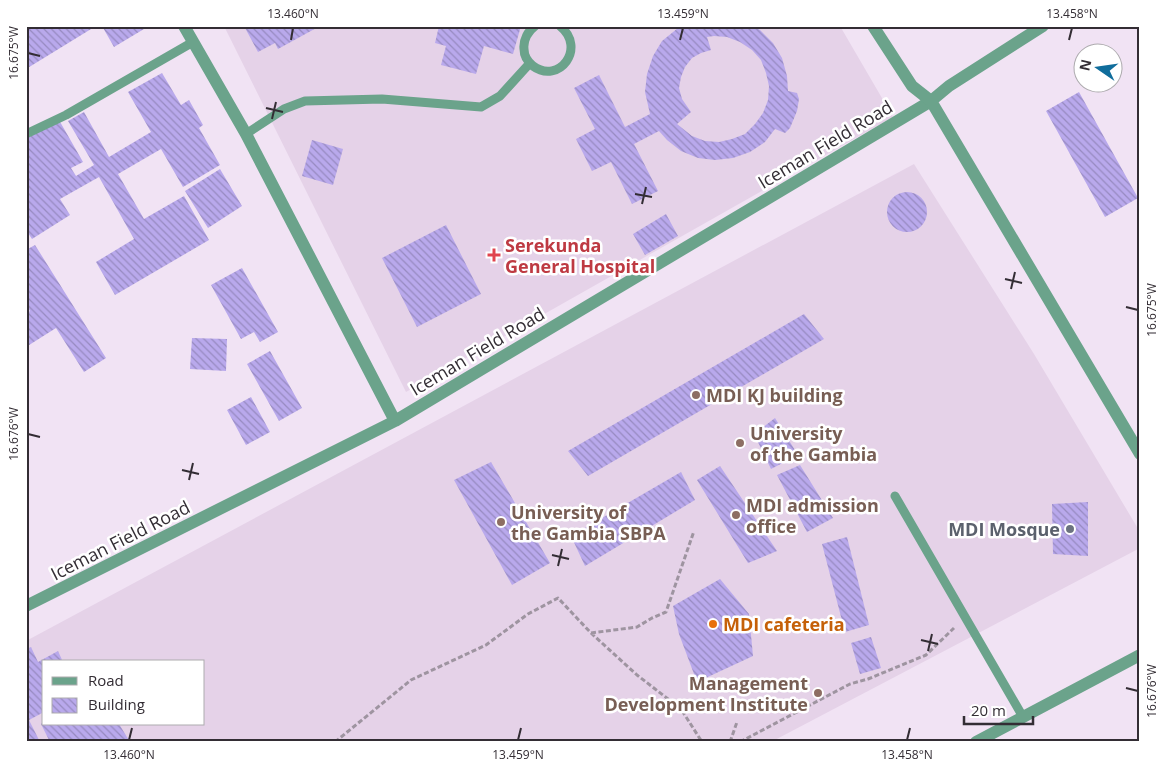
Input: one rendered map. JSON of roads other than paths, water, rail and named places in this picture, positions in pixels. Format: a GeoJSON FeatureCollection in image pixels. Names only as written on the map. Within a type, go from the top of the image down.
{"type":"FeatureCollection","features":[{"type":"Feature","properties":{"kind":"street"},"geometry":{"type":"LineString","coordinates":[[184,26],[246,134],[395,421]]}},
{"type":"Feature","properties":{"kind":"street"},"geometry":{"type":"LineString","coordinates":[[873,26],[912,86],[931,101],[1140,454]]}},
{"type":"Feature","properties":{"kind":"street","name":"Iceman Field Road"},"geometry":{"type":"LineString","coordinates":[[26,606],[395,421],[931,101],[949,86],[1043,26]]}},
{"type":"Feature","properties":{"kind":"street"},"geometry":{"type":"LineString","coordinates":[[976,742],[1140,656]]}},
{"type":"Feature","properties":{"kind":"lane"},"geometry":{"type":"LineString","coordinates":[[535,26],[527,35],[524,42],[524,50],[530,63],[543,71],[558,69],[569,59],[571,52],[570,37],[560,26]]}},
{"type":"Feature","properties":{"kind":"lane"},"geometry":{"type":"LineString","coordinates":[[26,134],[66,115],[193,42]]}},
{"type":"Feature","properties":{"kind":"lane"},"geometry":{"type":"LineString","coordinates":[[246,134],[284,109],[305,101],[382,99],[481,107],[500,96],[530,63]]}},
{"type":"Feature","properties":{"kind":"lane"},"geometry":{"type":"LineString","coordinates":[[894,496],[1023,717]]}},
{"type":"Feature","properties":{"kind":"place","name":"Serekunda General Hospital"},"geometry":{"type":"Point","coordinates":[494,255]}},
{"type":"Feature","properties":{"kind":"place","name":"MDI KJ building"},"geometry":{"type":"Point","coordinates":[696,395]}},
{"type":"Feature","properties":{"kind":"place","name":"University of the Gambia"},"geometry":{"type":"Point","coordinates":[740,443]}},
{"type":"Feature","properties":{"kind":"place","name":"MDI admission office"},"geometry":{"type":"Point","coordinates":[736,515]}},
{"type":"Feature","properties":{"kind":"place","name":"University of the Gambia SBPA"},"geometry":{"type":"Point","coordinates":[501,522]}},
{"type":"Feature","properties":{"kind":"place","name":"MDI Mosque"},"geometry":{"type":"Point","coordinates":[1070,529]}},
{"type":"Feature","properties":{"kind":"place","name":"MDI cafeteria"},"geometry":{"type":"Point","coordinates":[713,624]}},
{"type":"Feature","properties":{"kind":"place","name":"Management Development Institute"},"geometry":{"type":"Point","coordinates":[818,693]}}]}
